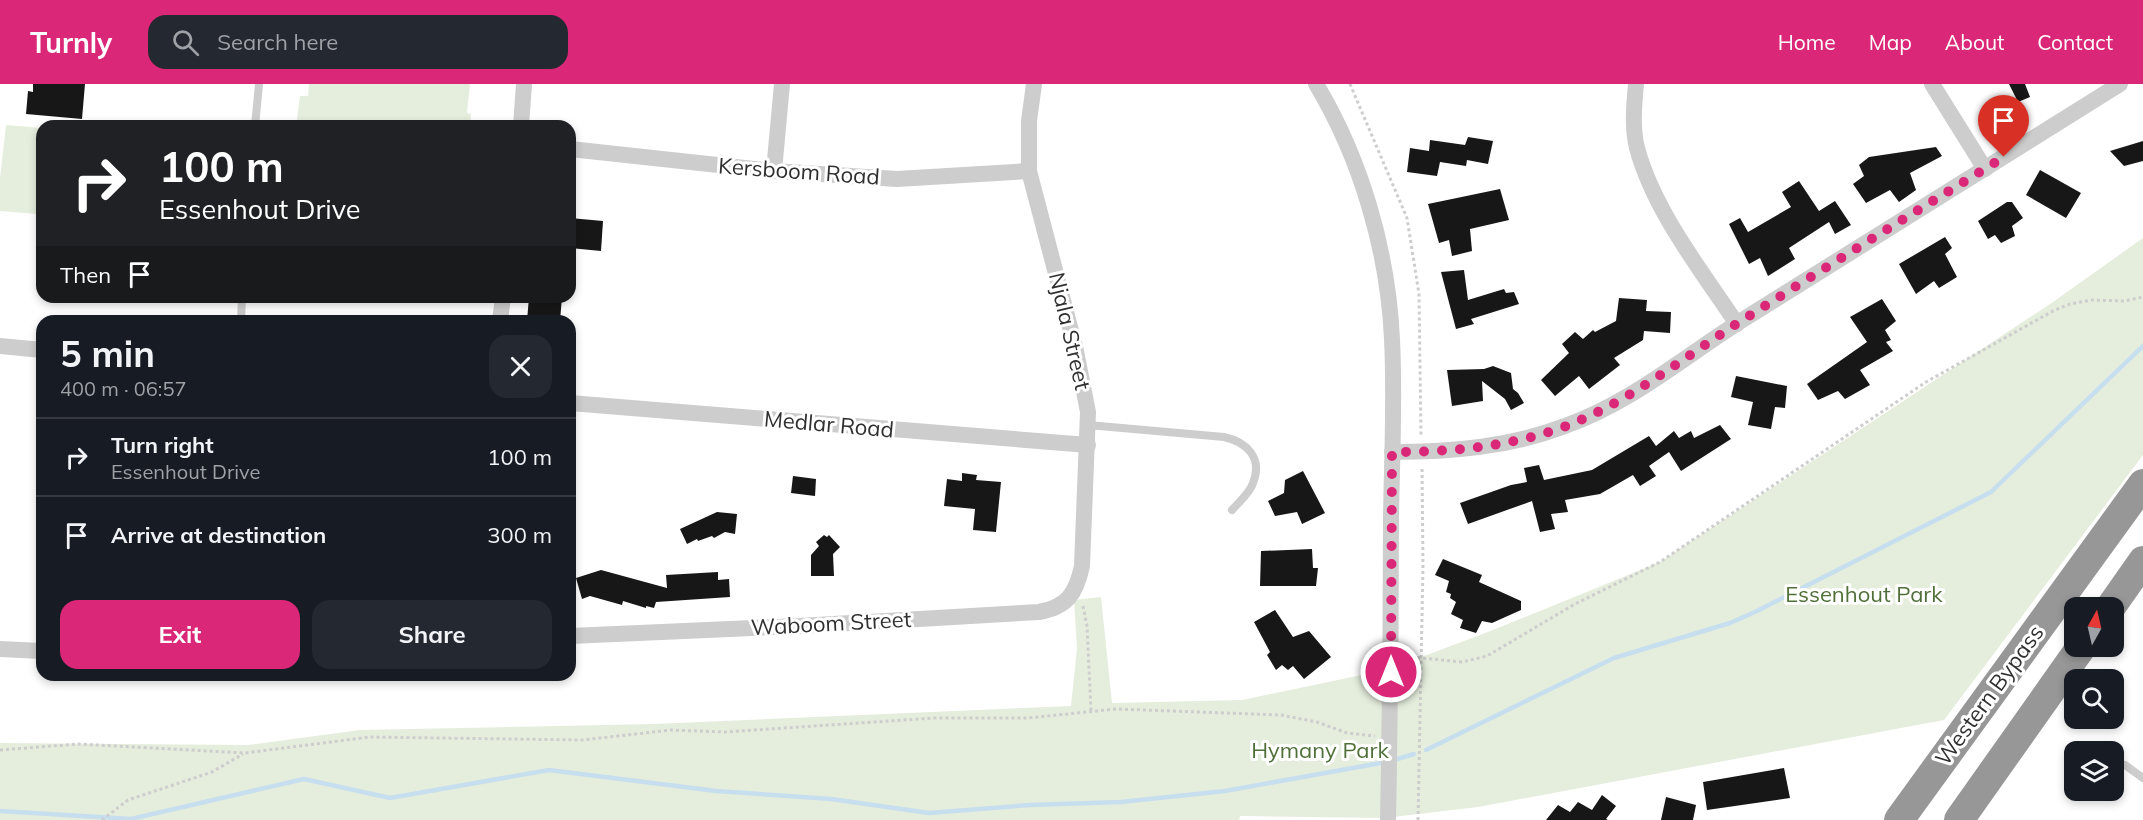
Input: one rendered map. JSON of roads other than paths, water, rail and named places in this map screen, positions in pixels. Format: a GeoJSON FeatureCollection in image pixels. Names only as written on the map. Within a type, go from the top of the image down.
{"type":"FeatureCollection","features":[{"type":"Feature","properties":{"kind":"highway","name":"Western Bypass"},"geometry":{"type":"LineString","coordinates":[[1899,820],[2143,484]]}},
{"type":"Feature","properties":{"kind":"highway"},"geometry":{"type":"LineString","coordinates":[[2118,597],[2143,561]]}},
{"type":"Feature","properties":{"kind":"highway"},"geometry":{"type":"LineString","coordinates":[[1959,820],[2074,657]]}},
{"type":"Feature","properties":{"kind":"street"},"geometry":{"type":"LineString","coordinates":[[521,120],[524,84]]}},
{"type":"Feature","properties":{"kind":"street"},"geometry":{"type":"LineString","coordinates":[[774,171],[782,84]]}},
{"type":"Feature","properties":{"kind":"street","name":"Njala Street"},"geometry":{"type":"LineString","coordinates":[[1034,84],[1029,121],[1029,171],[1075,346],[1084,388],[1088,425],[1083,550],[1079,582]]}},
{"type":"Feature","properties":{"kind":"street"},"geometry":{"type":"LineString","coordinates":[[1316,84],[1339,128],[1356,170],[1377,237],[1383,264],[1392,338],[1388,820]]}},
{"type":"Feature","properties":{"kind":"street"},"geometry":{"type":"LineString","coordinates":[[1636,84],[1634,127],[1637,147],[1645,171],[1682,242],[1737,324]]}},
{"type":"Feature","properties":{"kind":"street"},"geometry":{"type":"LineString","coordinates":[[1932,84],[1984,169]]}},
{"type":"Feature","properties":{"kind":"street"},"geometry":{"type":"LineString","coordinates":[[1392,452],[1493,446],[1566,426],[1586,418],[1623,399],[1737,324],[2121,84]]}},
{"type":"Feature","properties":{"kind":"street","name":"Kersboom Road"},"geometry":{"type":"LineString","coordinates":[[576,150],[774,171],[897,179],[1029,171]]}},
{"type":"Feature","properties":{"kind":"street"},"geometry":{"type":"LineString","coordinates":[[0,346],[36,349]]}},
{"type":"Feature","properties":{"kind":"street","name":"Medlar Road"},"geometry":{"type":"LineString","coordinates":[[576,403],[1088,445]]}},
{"type":"Feature","properties":{"kind":"street","name":"Waboom Street"},"geometry":{"type":"LineString","coordinates":[[576,636],[1039,612],[1052,610],[1064,604],[1079,582]]}},
{"type":"Feature","properties":{"kind":"street"},"geometry":{"type":"LineString","coordinates":[[0,649],[36,651]]}},
{"type":"Feature","properties":{"kind":"lane"},"geometry":{"type":"LineString","coordinates":[[256,120],[259,84]]}},
{"type":"Feature","properties":{"kind":"lane"},"geometry":{"type":"LineString","coordinates":[[1088,425],[1238,440],[1253,455],[1256,473],[1253,485],[1232,510]]}},
{"type":"Feature","properties":{"kind":"lane"},"geometry":{"type":"LineString","coordinates":[[2126,765],[2143,778]]}},
{"type":"Feature","properties":{"kind":"waterway"},"geometry":{"type":"LineString","coordinates":[[1426,750],[1614,658],[1730,623],[1755,612],[1991,492],[2143,346]]}},
{"type":"Feature","properties":{"kind":"waterway"},"geometry":{"type":"LineString","coordinates":[[1394,760],[1414,754]]}},
{"type":"Feature","properties":{"kind":"waterway"},"geometry":{"type":"LineString","coordinates":[[0,811],[131,819],[304,779],[390,798],[549,770],[716,791],[831,799],[929,813],[1030,805],[1121,802],[1225,791],[1386,762]]}},
{"type":"Feature","properties":{"kind":"park label","name":"Essenhout Park"},"geometry":{"type":"Point","coordinates":[1864,594]}},
{"type":"Feature","properties":{"kind":"park label","name":"Hymany Park"},"geometry":{"type":"Point","coordinates":[1320,750]}}]}
